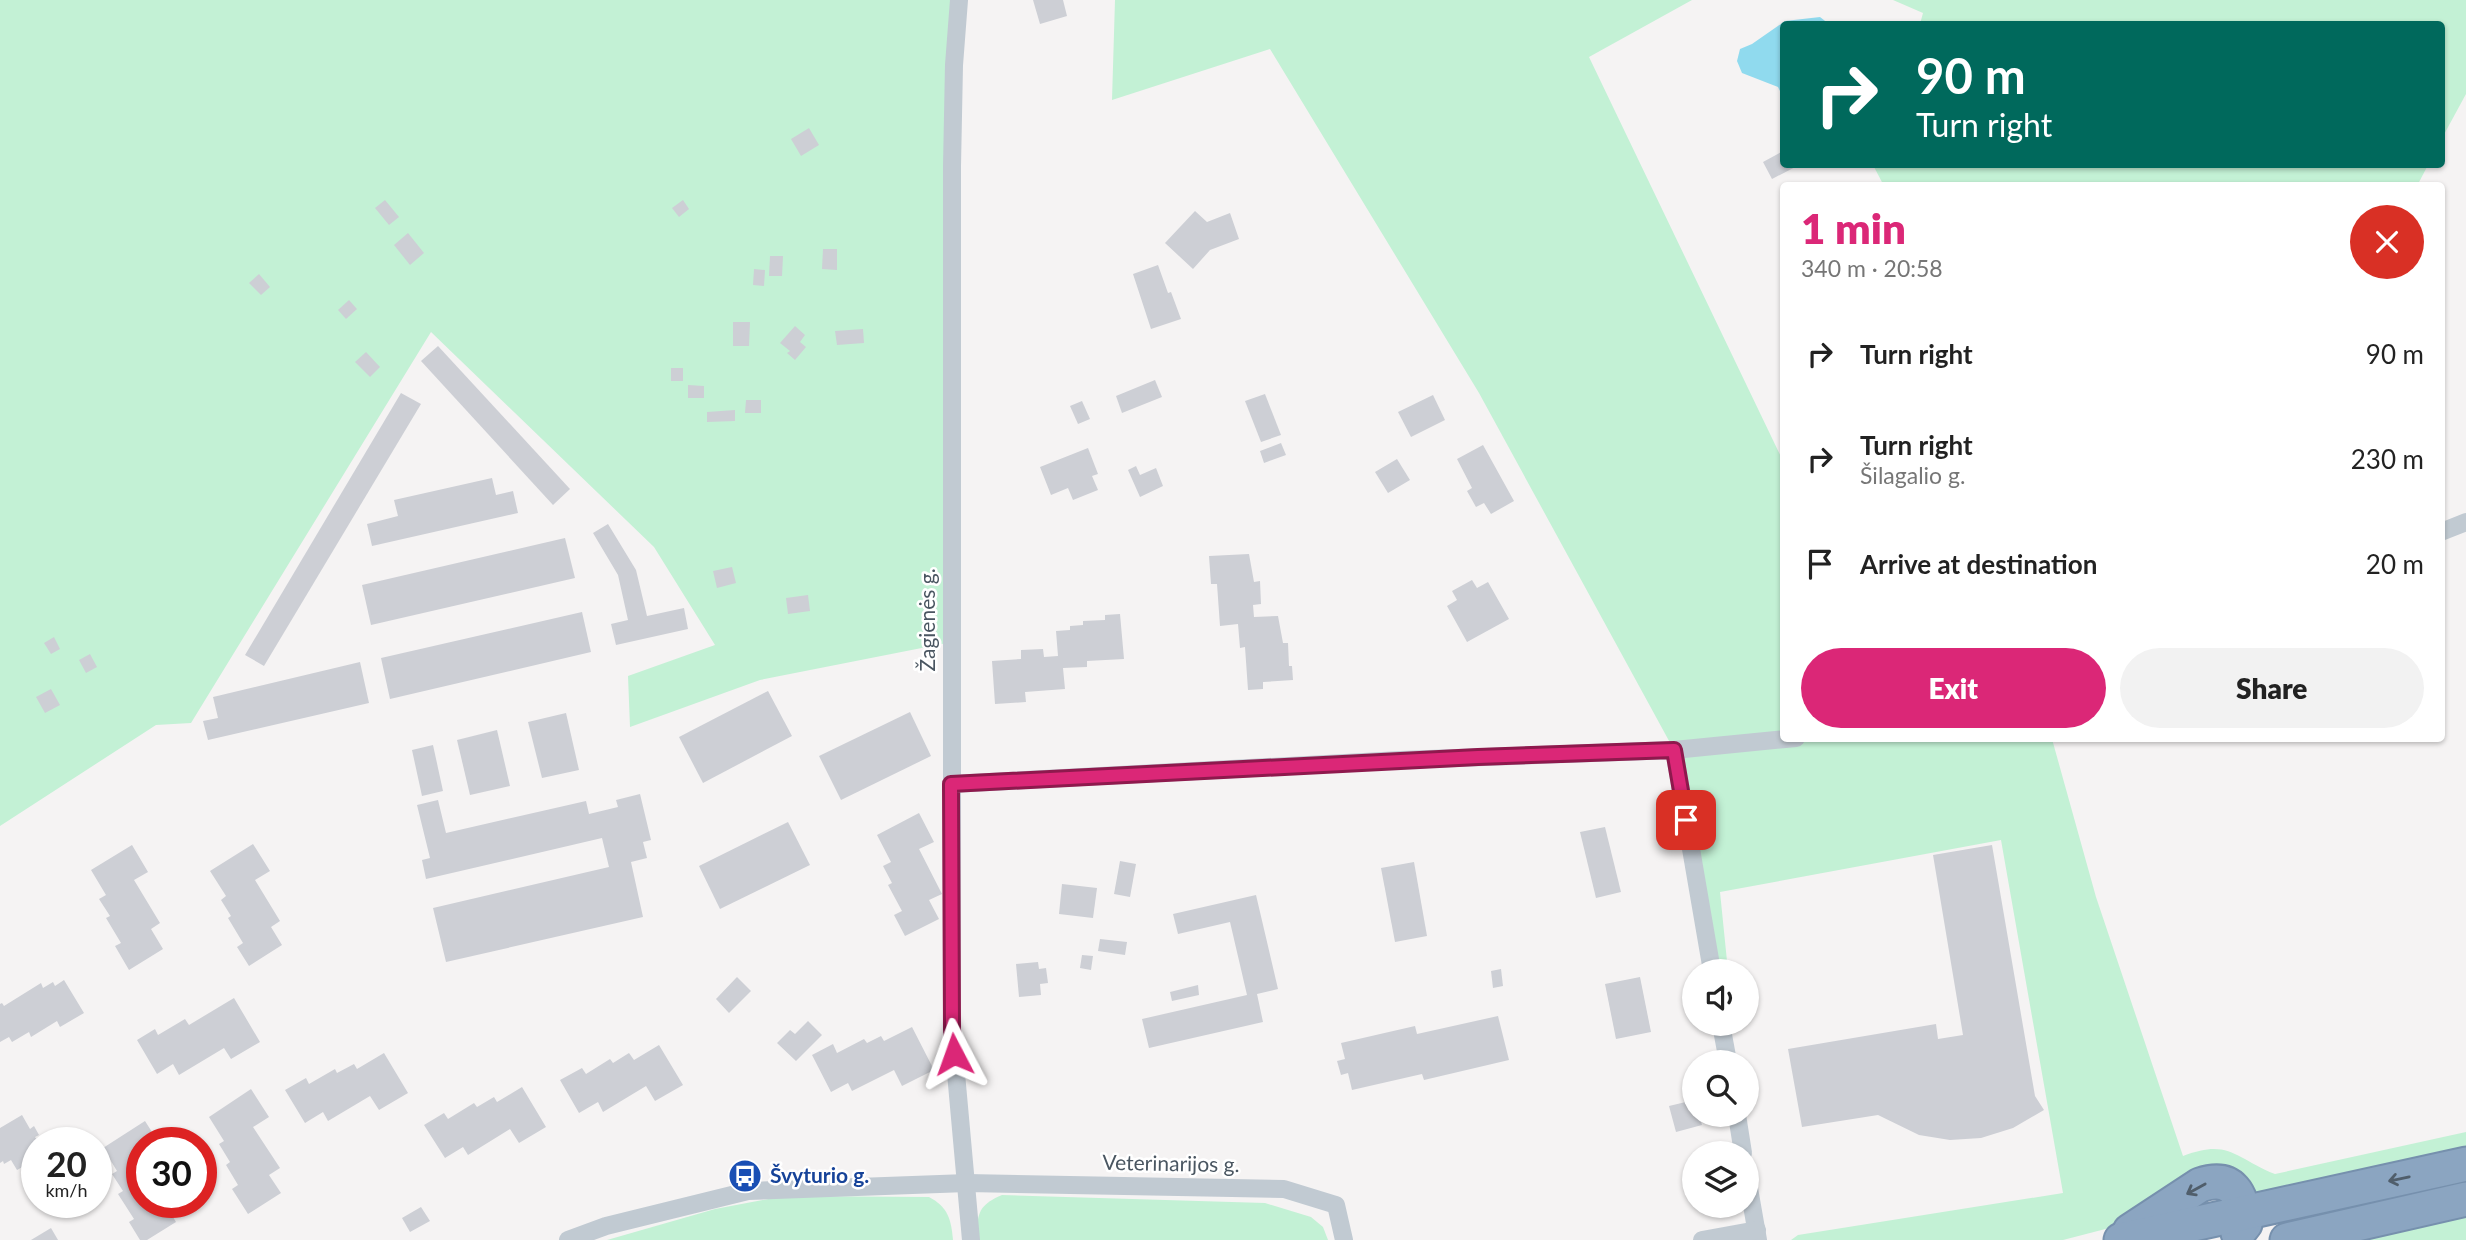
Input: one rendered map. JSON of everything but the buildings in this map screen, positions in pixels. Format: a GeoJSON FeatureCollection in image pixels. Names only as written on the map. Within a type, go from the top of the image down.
{"type":"FeatureCollection","features":[{"type":"Feature","properties":{"kind":"highway"},"geometry":{"type":"LineString","coordinates":[[2121,1240],[2466,1164]]}},
{"type":"Feature","properties":{"kind":"highway"},"geometry":{"type":"LineString","coordinates":[[2116,1240],[2200,1185],[2223,1181],[2234,1189],[2241,1200],[2245,1224],[2240,1231],[2216,1240]]}},
{"type":"Feature","properties":{"kind":"highway"},"geometry":{"type":"LineString","coordinates":[[2287,1240],[2466,1199]]}},
{"type":"Feature","properties":{"kind":"street","name":"Žagienės g."},"geometry":{"type":"LineString","coordinates":[[959,0],[954,65],[952,166],[952,1029],[971,1240]]}},
{"type":"Feature","properties":{"kind":"street"},"geometry":{"type":"LineString","coordinates":[[2445,530],[2466,522]]}},
{"type":"Feature","properties":{"kind":"street"},"geometry":{"type":"LineString","coordinates":[[951,784],[1429,759],[1674,750],[1780,740]]}},
{"type":"Feature","properties":{"kind":"street"},"geometry":{"type":"LineString","coordinates":[[1674,750],[1710,959]]}},
{"type":"Feature","properties":{"kind":"street"},"geometry":{"type":"LineString","coordinates":[[568,1240],[606,1226],[748,1191],[967,1183]]}},
{"type":"Feature","properties":{"kind":"street","name":"Veterinarijos g."},"geometry":{"type":"LineString","coordinates":[[967,1183],[1284,1189],[1336,1205],[1344,1240]]}},
{"type":"Feature","properties":{"kind":"street"},"geometry":{"type":"LineString","coordinates":[[1702,1240],[1757,1235]]}},
{"type":"Feature","properties":{"kind":"green space"},"geometry":{"type":"Polygon","coordinates":[[[0,0],[954,0],[947,643],[760,680],[630,727],[628,676],[715,645],[654,547],[431,332],[191,723],[156,725],[0,826],[0,0]]]}},
{"type":"Feature","properties":{"kind":"green space"},"geometry":{"type":"Polygon","coordinates":[[[1115,0],[1692,0],[1589,57],[1780,455],[1780,742],[2053,742],[2096,897],[2183,1156],[2211,1149],[2222,1150],[2275,1174],[2466,1132],[2466,1150],[2256,1196],[2239,1178],[2117,1226],[2063,1240],[1791,1240],[1798,1235],[2063,1193],[2001,840],[1720,892],[1727,959],[1710,959],[1674,750],[1479,393],[1270,49],[1112,100],[1115,0]]]}},
{"type":"Feature","properties":{"kind":"green space"},"geometry":{"type":"Polygon","coordinates":[[[1893,0],[2466,0],[2466,94],[2445,133],[2445,21],[1921,21],[1923,13],[1893,0]]]}},
{"type":"Feature","properties":{"kind":"green space"},"geometry":{"type":"Polygon","coordinates":[[[1875,168],[2426,168],[2419,182],[1882,182],[1875,168]]]}},
{"type":"Feature","properties":{"kind":"green space"},"geometry":{"type":"Polygon","coordinates":[[[1002,1195],[1265,1203],[1311,1217],[1323,1227],[1328,1240],[978,1240],[980,1212],[988,1203],[1002,1195]]]}},
{"type":"Feature","properties":{"kind":"green space"},"geometry":{"type":"Polygon","coordinates":[[[784,1196],[929,1197],[947,1214],[953,1240],[607,1240],[715,1209],[784,1196]]]}},
{"type":"Feature","properties":{"kind":"green space"},"geometry":{"type":"Polygon","coordinates":[[[2466,1214],[2466,1240],[2351,1240],[2466,1214]]]}},
{"type":"Feature","properties":{"kind":"water"},"geometry":{"type":"Polygon","coordinates":[[[1820,17],[1825,21],[1785,21],[1820,17]]]}},
{"type":"Feature","properties":{"kind":"water"},"geometry":{"type":"Polygon","coordinates":[[[1780,24],[1780,91],[1778,87],[1742,73],[1737,61],[1740,49],[1780,24]]]}},
{"type":"Feature","properties":{"kind":"place","name":"Švyturio g."},"geometry":{"type":"Point","coordinates":[745,1176]}},
{"type":"Feature","properties":{"kind":"route"},"geometry":{"type":"LineString","coordinates":[[954,1054],[951,784],[1478,757],[1674,750],[1686,820]]}}]}
